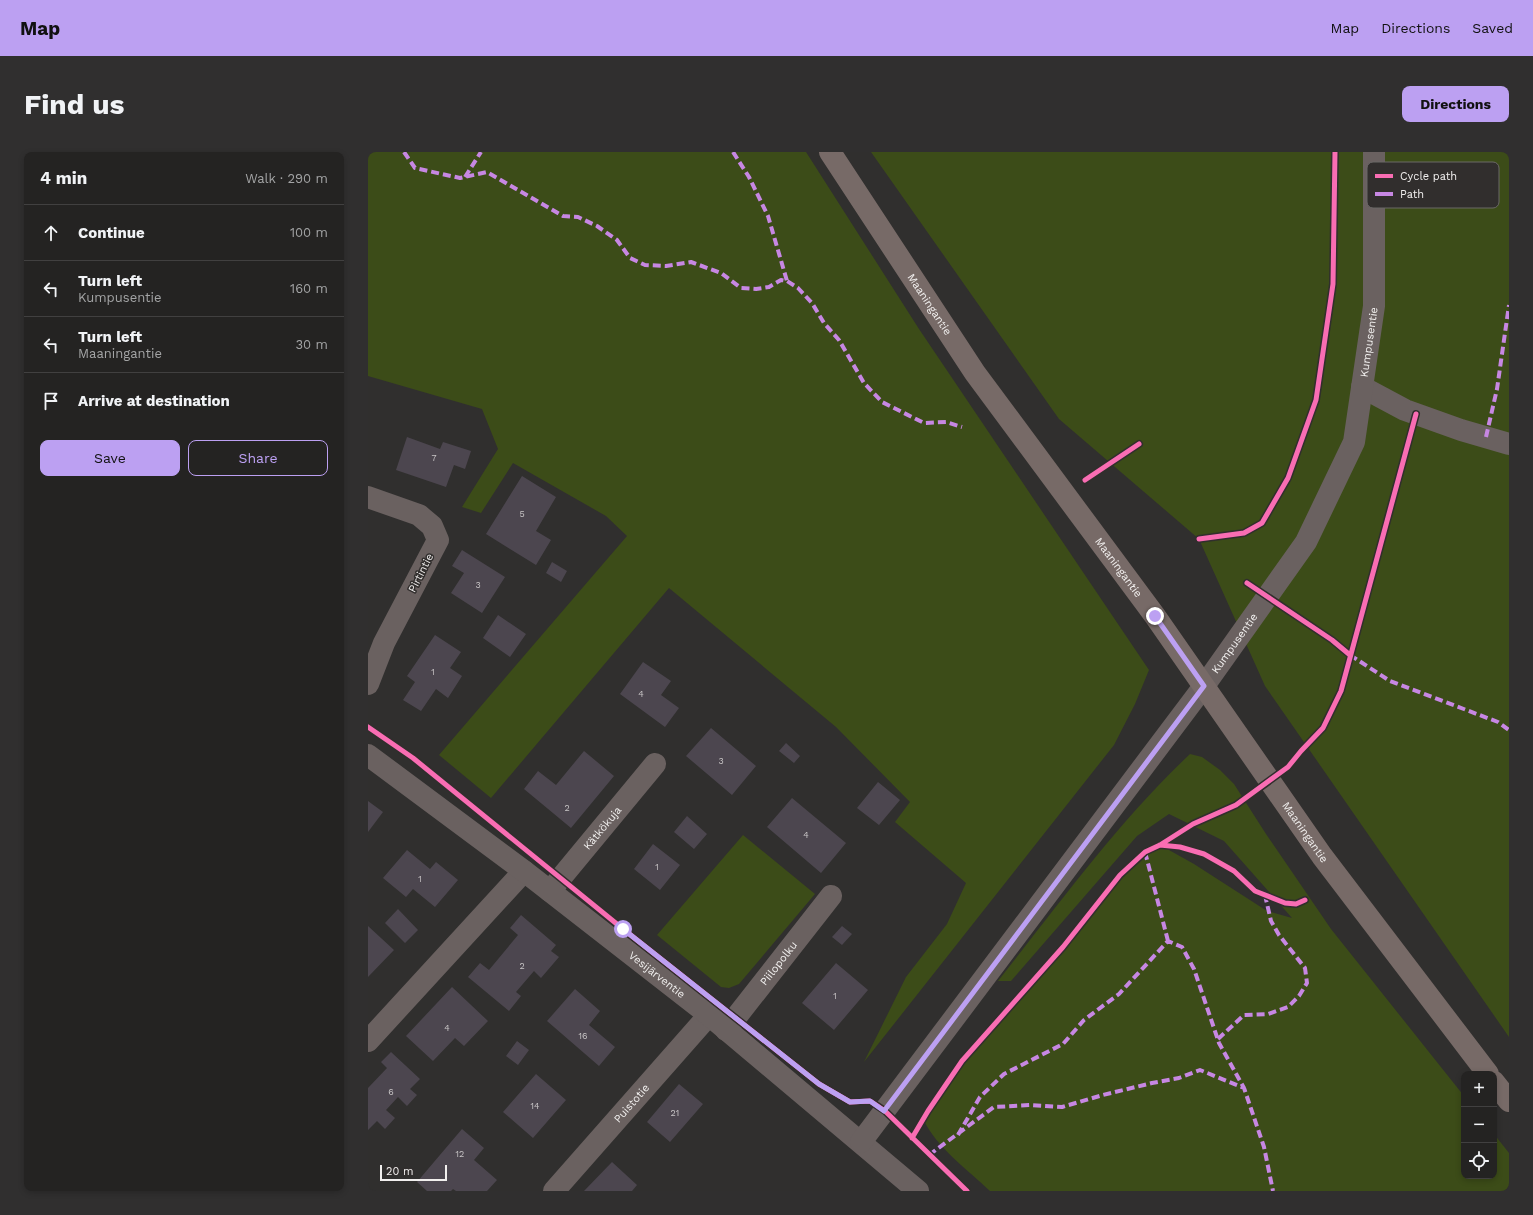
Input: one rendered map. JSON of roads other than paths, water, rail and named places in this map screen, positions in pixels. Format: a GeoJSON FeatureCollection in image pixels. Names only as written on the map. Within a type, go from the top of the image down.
{"type":"FeatureCollection","features":[{"type":"Feature","properties":{"kind":"main road","name":"Maaningantie"},"geometry":{"type":"LineString","coordinates":[[830,152],[975,373],[1155,616],[1322,856],[1486,1071]]}},
{"type":"Feature","properties":{"kind":"main road"},"geometry":{"type":"LineString","coordinates":[[1497,1086],[1509,1101]]}},
{"type":"Feature","properties":{"kind":"street","name":"Kumpusentie"},"geometry":{"type":"LineString","coordinates":[[861,1142],[1204,686],[1306,542],[1354,442],[1374,306],[1374,208]]}},
{"type":"Feature","properties":{"kind":"street"},"geometry":{"type":"LineString","coordinates":[[1362,387],[1405,410],[1461,430],[1509,444]]}},
{"type":"Feature","properties":{"kind":"street","name":"Pirtintie"},"geometry":{"type":"LineString","coordinates":[[368,497],[419,515],[432,526],[438,540],[384,643],[368,684]]}},
{"type":"Feature","properties":{"kind":"street","name":"Vesijärventie"},"geometry":{"type":"LineString","coordinates":[[368,755],[524,871],[708,1015],[918,1191]]}},
{"type":"Feature","properties":{"kind":"street","name":"Kätkökuja"},"geometry":{"type":"LineString","coordinates":[[550,892],[655,764]]}},
{"type":"Feature","properties":{"kind":"street"},"geometry":{"type":"LineString","coordinates":[[368,1041],[524,871]]}},
{"type":"Feature","properties":{"kind":"street","name":"Piilopolku"},"geometry":{"type":"LineString","coordinates":[[726,1030],[830,896]]}},
{"type":"Feature","properties":{"kind":"street","name":"Puistotie"},"geometry":{"type":"LineString","coordinates":[[554,1191],[708,1015]]}}]}
